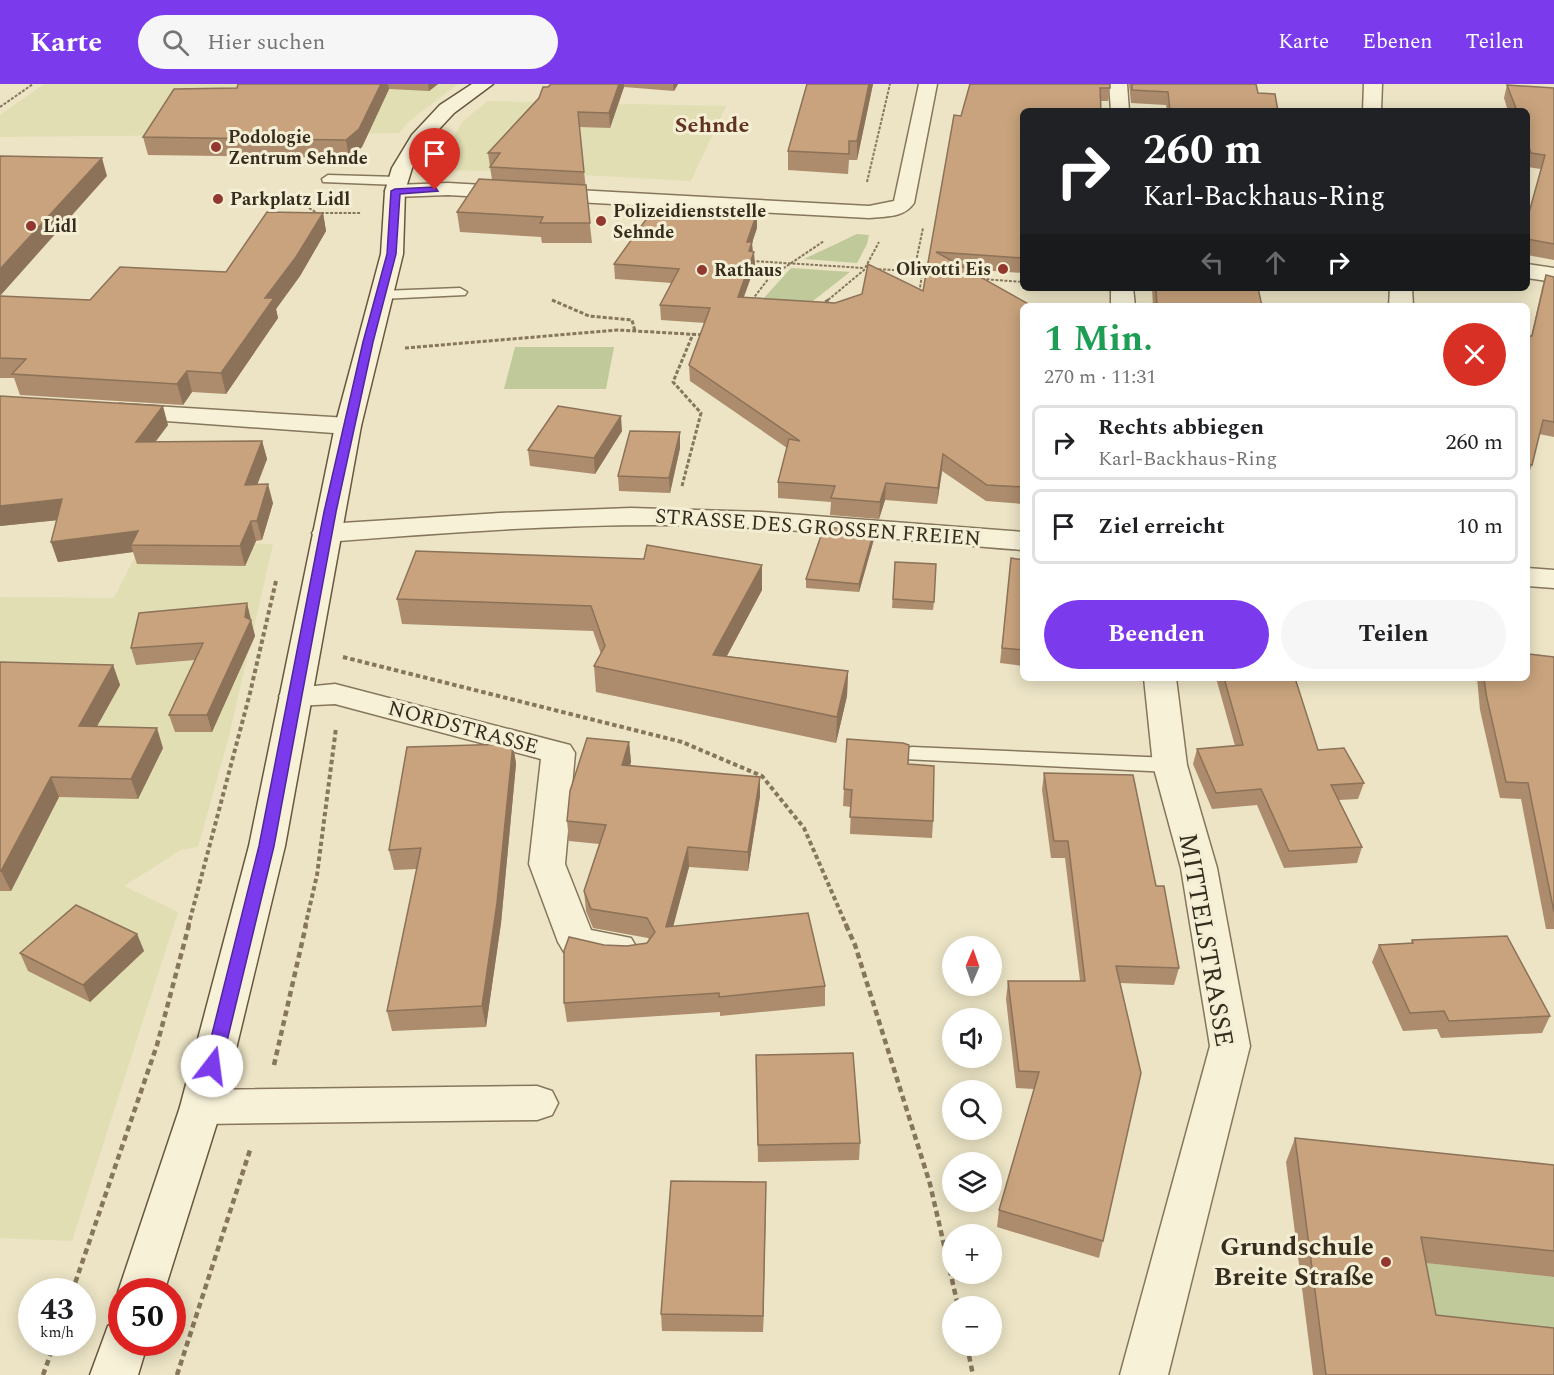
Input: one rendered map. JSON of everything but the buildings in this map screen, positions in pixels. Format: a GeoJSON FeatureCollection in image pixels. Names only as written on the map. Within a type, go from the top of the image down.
{"type":"FeatureCollection","features":[{"type":"Feature","properties":{"kind":"street"},"geometry":{"type":"LineString","coordinates":[[146,1278],[201,1107],[267,846],[348,426],[392,254],[397,186],[402,168],[419,139],[447,109],[484,84]]}},
{"type":"Feature","properties":{"kind":"street"},"geometry":{"type":"LineString","coordinates":[[397,186],[869,212],[897,209],[904,203],[928,84]]}},
{"type":"Feature","properties":{"kind":"street"},"geometry":{"type":"LineString","coordinates":[[1118,84],[1120,108]]}},
{"type":"Feature","properties":{"kind":"street"},"geometry":{"type":"LineString","coordinates":[[1372,108],[1373,84]]}},
{"type":"Feature","properties":{"kind":"street"},"geometry":{"type":"LineString","coordinates":[[1530,271],[1554,275]]}},
{"type":"Feature","properties":{"kind":"street"},"geometry":{"type":"LineString","coordinates":[[96,411],[348,426]]}},
{"type":"Feature","properties":{"kind":"street","name":"STRASSE DES GROSSEN FREIEN"},"geometry":{"type":"LineString","coordinates":[[326,534],[526,519],[674,517],[752,520],[1020,542]]}},
{"type":"Feature","properties":{"kind":"street"},"geometry":{"type":"LineString","coordinates":[[1530,577],[1554,579]]}},
{"type":"Feature","properties":{"kind":"street","name":"MITTELSTRASSE"},"geometry":{"type":"LineString","coordinates":[[1144,1375],[1230,1046],[1199,868],[1170,765],[1160,681]]}},
{"type":"Feature","properties":{"kind":"street","name":"NORDSTRASSE"},"geometry":{"type":"LineString","coordinates":[[295,696],[335,694],[558,753],[547,864],[577,942],[635,950]]}},
{"type":"Feature","properties":{"kind":"street"},"geometry":{"type":"LineString","coordinates":[[201,1107],[537,1102]]}},
{"type":"Feature","properties":{"kind":"street"},"geometry":{"type":"LineString","coordinates":[[114,1375],[120,1356]]}},
{"type":"Feature","properties":{"kind":"lane"},"geometry":{"type":"LineString","coordinates":[[327,179],[397,186]]}},
{"type":"Feature","properties":{"kind":"lane"},"geometry":{"type":"LineString","coordinates":[[381,295],[460,292]]}},
{"type":"Feature","properties":{"kind":"lane"},"geometry":{"type":"LineString","coordinates":[[912,754],[1170,765]]}},
{"type":"Feature","properties":{"kind":"path"},"geometry":{"type":"LineString","coordinates":[[0,107],[33,84]]}},
{"type":"Feature","properties":{"kind":"path"},"geometry":{"type":"LineString","coordinates":[[309,208],[317,213],[366,213]]}},
{"type":"Feature","properties":{"kind":"path"},"geometry":{"type":"LineString","coordinates":[[816,308],[839,292],[864,268],[876,253],[880,232]]}},
{"type":"Feature","properties":{"kind":"path"},"geometry":{"type":"LineString","coordinates":[[761,304],[750,304],[769,278],[828,238]]}},
{"type":"Feature","properties":{"kind":"path"},"geometry":{"type":"LineString","coordinates":[[751,261],[914,271],[922,275],[933,276]]}},
{"type":"Feature","properties":{"kind":"path"},"geometry":{"type":"LineString","coordinates":[[918,302],[922,275]]}},
{"type":"Feature","properties":{"kind":"path"},"geometry":{"type":"LineString","coordinates":[[978,279],[1020,282]]}},
{"type":"Feature","properties":{"kind":"path"},"geometry":{"type":"LineString","coordinates":[[552,300],[589,316],[632,320],[634,331]]}},
{"type":"Feature","properties":{"kind":"path"},"geometry":{"type":"LineString","coordinates":[[404,348],[618,330],[716,336]]}},
{"type":"Feature","properties":{"kind":"path"},"geometry":{"type":"LineString","coordinates":[[674,517],[701,414],[700,408],[679,392],[673,382],[693,334]]}},
{"type":"Feature","properties":{"kind":"path"},"geometry":{"type":"LineString","coordinates":[[77,1278],[157,1045],[250,693],[277,576]]}},
{"type":"Feature","properties":{"kind":"path"},"geometry":{"type":"LineString","coordinates":[[304,648],[682,742],[762,776],[804,828],[855,945],[930,1184],[956,1296]]}},
{"type":"Feature","properties":{"kind":"path"},"geometry":{"type":"LineString","coordinates":[[43,1375],[50,1356]]}},
{"type":"Feature","properties":{"kind":"path"},"geometry":{"type":"LineString","coordinates":[[969,1356],[973,1375]]}},
{"type":"Feature","properties":{"kind":"shaded area"},"geometry":{"type":"Polygon","coordinates":[[[44,84],[458,84],[408,122],[399,133],[0,137],[0,115],[44,84]]]}},
{"type":"Feature","properties":{"kind":"shaded area"},"geometry":{"type":"Polygon","coordinates":[[[488,101],[726,106],[691,181],[507,171],[434,170],[463,121],[488,101]]]}},
{"type":"Feature","properties":{"kind":"shaded area"},"geometry":{"type":"Polygon","coordinates":[[[142,543],[273,544],[228,740],[198,847],[181,850],[124,886],[178,912],[72,1241],[0,1238],[0,597],[114,598],[142,543]]]}},
{"type":"Feature","properties":{"kind":"green space"},"geometry":{"type":"Polygon","coordinates":[[[857,234],[869,235],[857,263],[804,259],[857,234]]]}},
{"type":"Feature","properties":{"kind":"green space"},"geometry":{"type":"Polygon","coordinates":[[[791,268],[850,272],[809,304],[761,301],[791,268]]]}},
{"type":"Feature","properties":{"kind":"green space"},"geometry":{"type":"Polygon","coordinates":[[[515,347],[614,347],[606,389],[504,389],[515,347]]]}},
{"type":"Feature","properties":{"kind":"green space"},"geometry":{"type":"Polygon","coordinates":[[[1401,1260],[1554,1277],[1554,1353],[1417,1346],[1401,1260]]]}},
{"type":"Feature","properties":{"kind":"place","name":"Podologie Zentrum Sehnde"},"geometry":{"type":"Point","coordinates":[216,147]}},
{"type":"Feature","properties":{"kind":"place","name":"Parkplatz Lidl"},"geometry":{"type":"Point","coordinates":[218,199]}},
{"type":"Feature","properties":{"kind":"place","name":"Polizeidienststelle Sehnde"},"geometry":{"type":"Point","coordinates":[601,221]}},
{"type":"Feature","properties":{"kind":"place","name":"Lidl"},"geometry":{"type":"Point","coordinates":[31,226]}},
{"type":"Feature","properties":{"kind":"place","name":"Olivotti Eis"},"geometry":{"type":"Point","coordinates":[1003,269]}},
{"type":"Feature","properties":{"kind":"place","name":"Rathaus"},"geometry":{"type":"Point","coordinates":[702,270]}},
{"type":"Feature","properties":{"kind":"place","name":"Grundschule Breite Straße"},"geometry":{"type":"Point","coordinates":[1386,1262]}},
{"type":"Feature","properties":{"kind":"district","name":"Sehnde"},"geometry":{"type":"Point","coordinates":[712,125]}},
{"type":"Feature","properties":{"kind":"route"},"geometry":{"type":"LineString","coordinates":[[212,1066],[267,846],[348,426],[392,254],[395,191],[435,190]]}}]}
